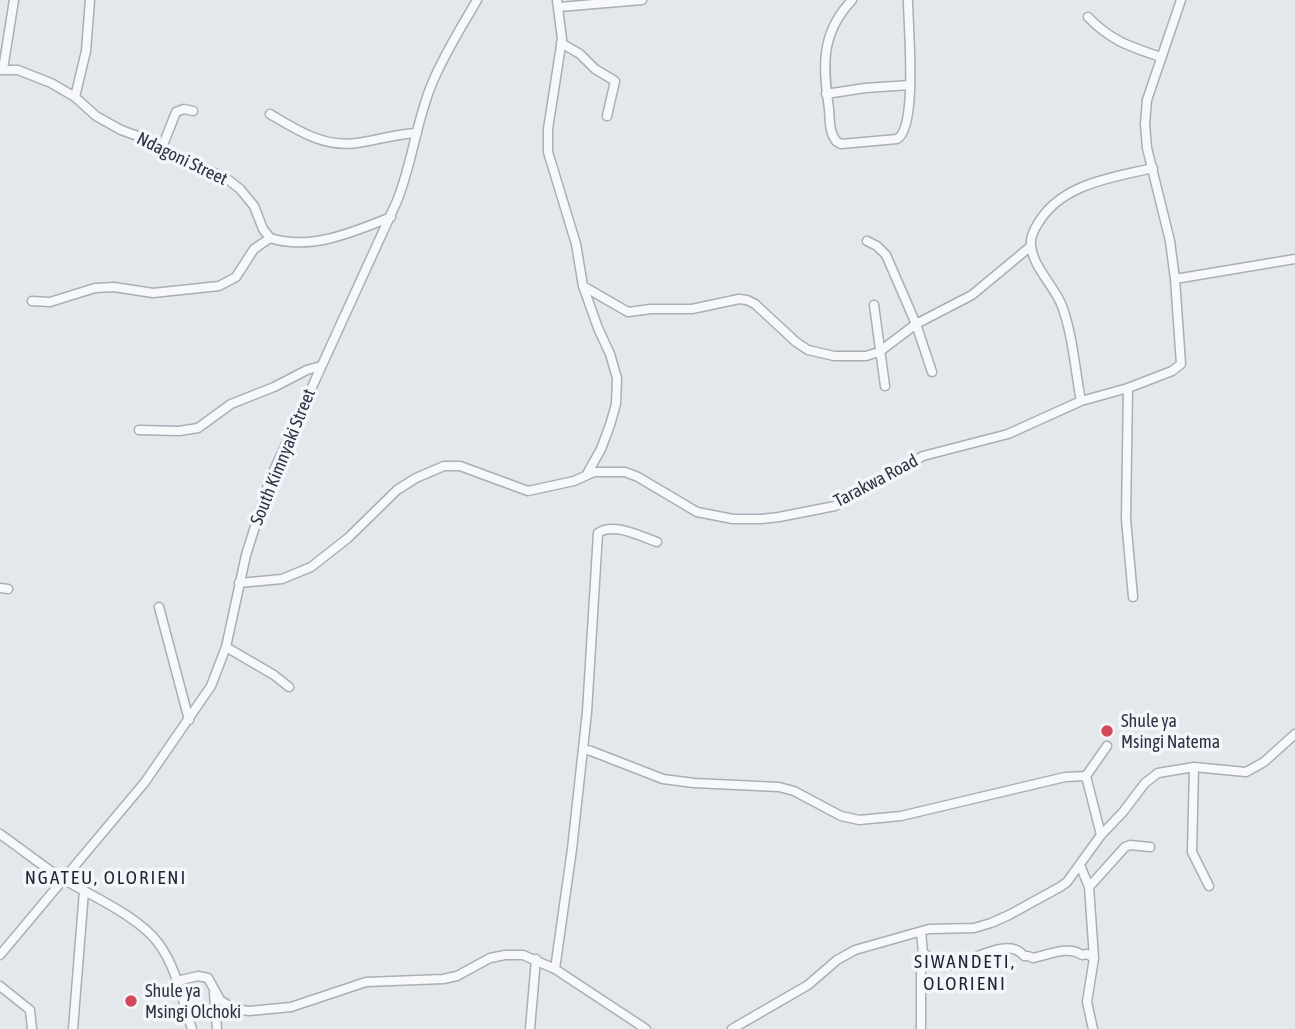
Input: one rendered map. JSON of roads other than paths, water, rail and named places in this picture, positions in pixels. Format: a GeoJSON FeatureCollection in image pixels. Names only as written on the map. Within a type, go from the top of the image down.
{"type":"FeatureCollection","features":[{"type":"Feature","properties":{"kind":"street"},"geometry":{"type":"LineString","coordinates":[[1,70],[14,0]]}},
{"type":"Feature","properties":{"kind":"street"},"geometry":{"type":"LineString","coordinates":[[75,97],[86,51],[90,0]]}},
{"type":"Feature","properties":{"kind":"street","name":"South Kimnyaki Street"},"geometry":{"type":"LineString","coordinates":[[0,955],[145,782],[211,686],[226,647],[239,583],[267,488],[364,270],[391,217],[404,184],[438,70],[477,0]]}},
{"type":"Feature","properties":{"kind":"street"},"geometry":{"type":"LineString","coordinates":[[587,474],[610,425],[616,404],[617,378],[583,286],[576,244],[547,142],[561,43],[558,4],[642,0]]}},
{"type":"Feature","properties":{"kind":"street"},"geometry":{"type":"LineString","coordinates":[[852,0],[829,36],[823,66],[831,130],[836,141],[850,144],[897,139],[905,134],[910,85],[908,0]]}},
{"type":"Feature","properties":{"kind":"street","name":"Tarakwa Road"},"geometry":{"type":"LineString","coordinates":[[239,583],[282,579],[311,567],[348,538],[397,490],[444,466],[460,466],[528,491],[567,483],[587,474],[603,471],[625,472],[697,512],[714,516],[761,519],[779,517],[835,506],[923,456],[1008,434],[1081,401],[1128,388],[1172,371],[1181,364],[1175,279],[1166,218],[1145,124],[1147,100],[1181,0]]}},
{"type":"Feature","properties":{"kind":"street"},"geometry":{"type":"LineString","coordinates":[[1088,17],[1116,41],[1161,57]]}},
{"type":"Feature","properties":{"kind":"street"},"geometry":{"type":"LineString","coordinates":[[561,43],[615,81],[607,116]]}},
{"type":"Feature","properties":{"kind":"street","name":"Ndagoni Street"},"geometry":{"type":"LineString","coordinates":[[1,70],[27,73],[75,97],[96,116],[121,130],[146,139],[161,150],[226,178],[240,189],[254,206],[263,229],[270,238]]}},
{"type":"Feature","properties":{"kind":"street"},"geometry":{"type":"LineString","coordinates":[[826,94],[910,85]]}},
{"type":"Feature","properties":{"kind":"street"},"geometry":{"type":"LineString","coordinates":[[161,150],[176,112],[184,109],[193,111]]}},
{"type":"Feature","properties":{"kind":"street"},"geometry":{"type":"LineString","coordinates":[[270,114],[301,133],[336,143],[357,143],[396,135],[417,134]]}},
{"type":"Feature","properties":{"kind":"street"},"geometry":{"type":"LineString","coordinates":[[1081,401],[1062,307],[1031,246],[1034,231],[1045,210],[1065,194],[1153,169]]}},
{"type":"Feature","properties":{"kind":"street"},"geometry":{"type":"LineString","coordinates":[[32,301],[50,302],[103,287],[153,293],[219,286],[236,277],[254,249],[270,238],[307,242],[391,217]]}},
{"type":"Feature","properties":{"kind":"street"},"geometry":{"type":"LineString","coordinates":[[867,241],[886,255],[916,324],[932,372]]}},
{"type":"Feature","properties":{"kind":"street"},"geometry":{"type":"LineString","coordinates":[[583,286],[634,313],[651,309],[692,309],[739,299],[747,300],[808,350],[850,357],[866,356],[879,352],[916,324],[972,295],[1031,246]]}},
{"type":"Feature","properties":{"kind":"street"},"geometry":{"type":"LineString","coordinates":[[1175,279],[1295,260]]}},
{"type":"Feature","properties":{"kind":"street"},"geometry":{"type":"LineString","coordinates":[[874,306],[884,386]]}},
{"type":"Feature","properties":{"kind":"street"},"geometry":{"type":"LineString","coordinates":[[139,430],[179,431],[198,428],[223,408],[274,387],[299,373],[321,366]]}},
{"type":"Feature","properties":{"kind":"street"},"geometry":{"type":"LineString","coordinates":[[1128,388],[1126,520],[1133,597]]}},
{"type":"Feature","properties":{"kind":"street"},"geometry":{"type":"LineString","coordinates":[[555,969],[583,750],[592,654],[598,533],[604,529],[620,530],[657,542]]}},
{"type":"Feature","properties":{"kind":"street"},"geometry":{"type":"LineString","coordinates":[[159,607],[189,720]]}},
{"type":"Feature","properties":{"kind":"street"},"geometry":{"type":"LineString","coordinates":[[226,647],[289,687]]}},
{"type":"Feature","properties":{"kind":"street"},"geometry":{"type":"LineString","coordinates":[[732,1029],[808,985],[837,960],[855,950],[921,932],[943,928],[974,928],[1010,915],[1068,882],[1101,835],[1145,783],[1158,773],[1194,767],[1246,772],[1264,762],[1295,734]]}},
{"type":"Feature","properties":{"kind":"street"},"geometry":{"type":"LineString","coordinates":[[1101,835],[1086,776],[1107,746]]}},
{"type":"Feature","properties":{"kind":"street"},"geometry":{"type":"LineString","coordinates":[[583,750],[671,780],[779,787],[794,791],[842,816],[859,820],[901,816],[1065,777],[1086,776]]}},
{"type":"Feature","properties":{"kind":"street"},"geometry":{"type":"LineString","coordinates":[[1194,767],[1192,852],[1209,887]]}},
{"type":"Feature","properties":{"kind":"street"},"geometry":{"type":"LineString","coordinates":[[0,834],[62,878],[118,910],[158,942],[172,966],[192,1029]]}},
{"type":"Feature","properties":{"kind":"street"},"geometry":{"type":"LineString","coordinates":[[1089,887],[1125,847],[1150,847]]}},
{"type":"Feature","properties":{"kind":"street"},"geometry":{"type":"LineString","coordinates":[[1080,865],[1089,887],[1094,958],[1087,992],[1088,1014],[1093,1029]]}},
{"type":"Feature","properties":{"kind":"street"},"geometry":{"type":"LineString","coordinates":[[73,1029],[84,891]]}},
{"type":"Feature","properties":{"kind":"street"},"geometry":{"type":"LineString","coordinates":[[921,932],[921,1029]]}},
{"type":"Feature","properties":{"kind":"street"},"geometry":{"type":"LineString","coordinates":[[923,953],[945,966],[976,959],[1001,949],[1015,949],[1024,956],[1033,958],[1061,951],[1077,951],[1094,958]]}},
{"type":"Feature","properties":{"kind":"street"},"geometry":{"type":"LineString","coordinates":[[215,993],[226,1005],[241,1011],[286,1008],[360,983],[449,978],[484,960],[505,955],[523,955],[555,969],[646,1029]]}},
{"type":"Feature","properties":{"kind":"street"},"geometry":{"type":"LineString","coordinates":[[530,1029],[536,959]]}},
{"type":"Feature","properties":{"kind":"street"},"geometry":{"type":"LineString","coordinates":[[177,981],[204,976],[211,981],[215,993],[217,1029]]}},
{"type":"Feature","properties":{"kind":"street"},"geometry":{"type":"LineString","coordinates":[[0,986],[30,1010],[32,1029]]}},
{"type":"Feature","properties":{"kind":"place","name":"Shule ya Msingi Natema"},"geometry":{"type":"Point","coordinates":[1107,731]}},
{"type":"Feature","properties":{"kind":"place","name":"Shule ya Msingi Olchoki"},"geometry":{"type":"Point","coordinates":[131,1001]}},
{"type":"Feature","properties":{"kind":"district","name":"NGATEU, OLORIENI"},"geometry":{"type":"Point","coordinates":[106,878]}},
{"type":"Feature","properties":{"kind":"district","name":"SIWANDETI, OLORIENI"},"geometry":{"type":"Point","coordinates":[965,973]}}]}
